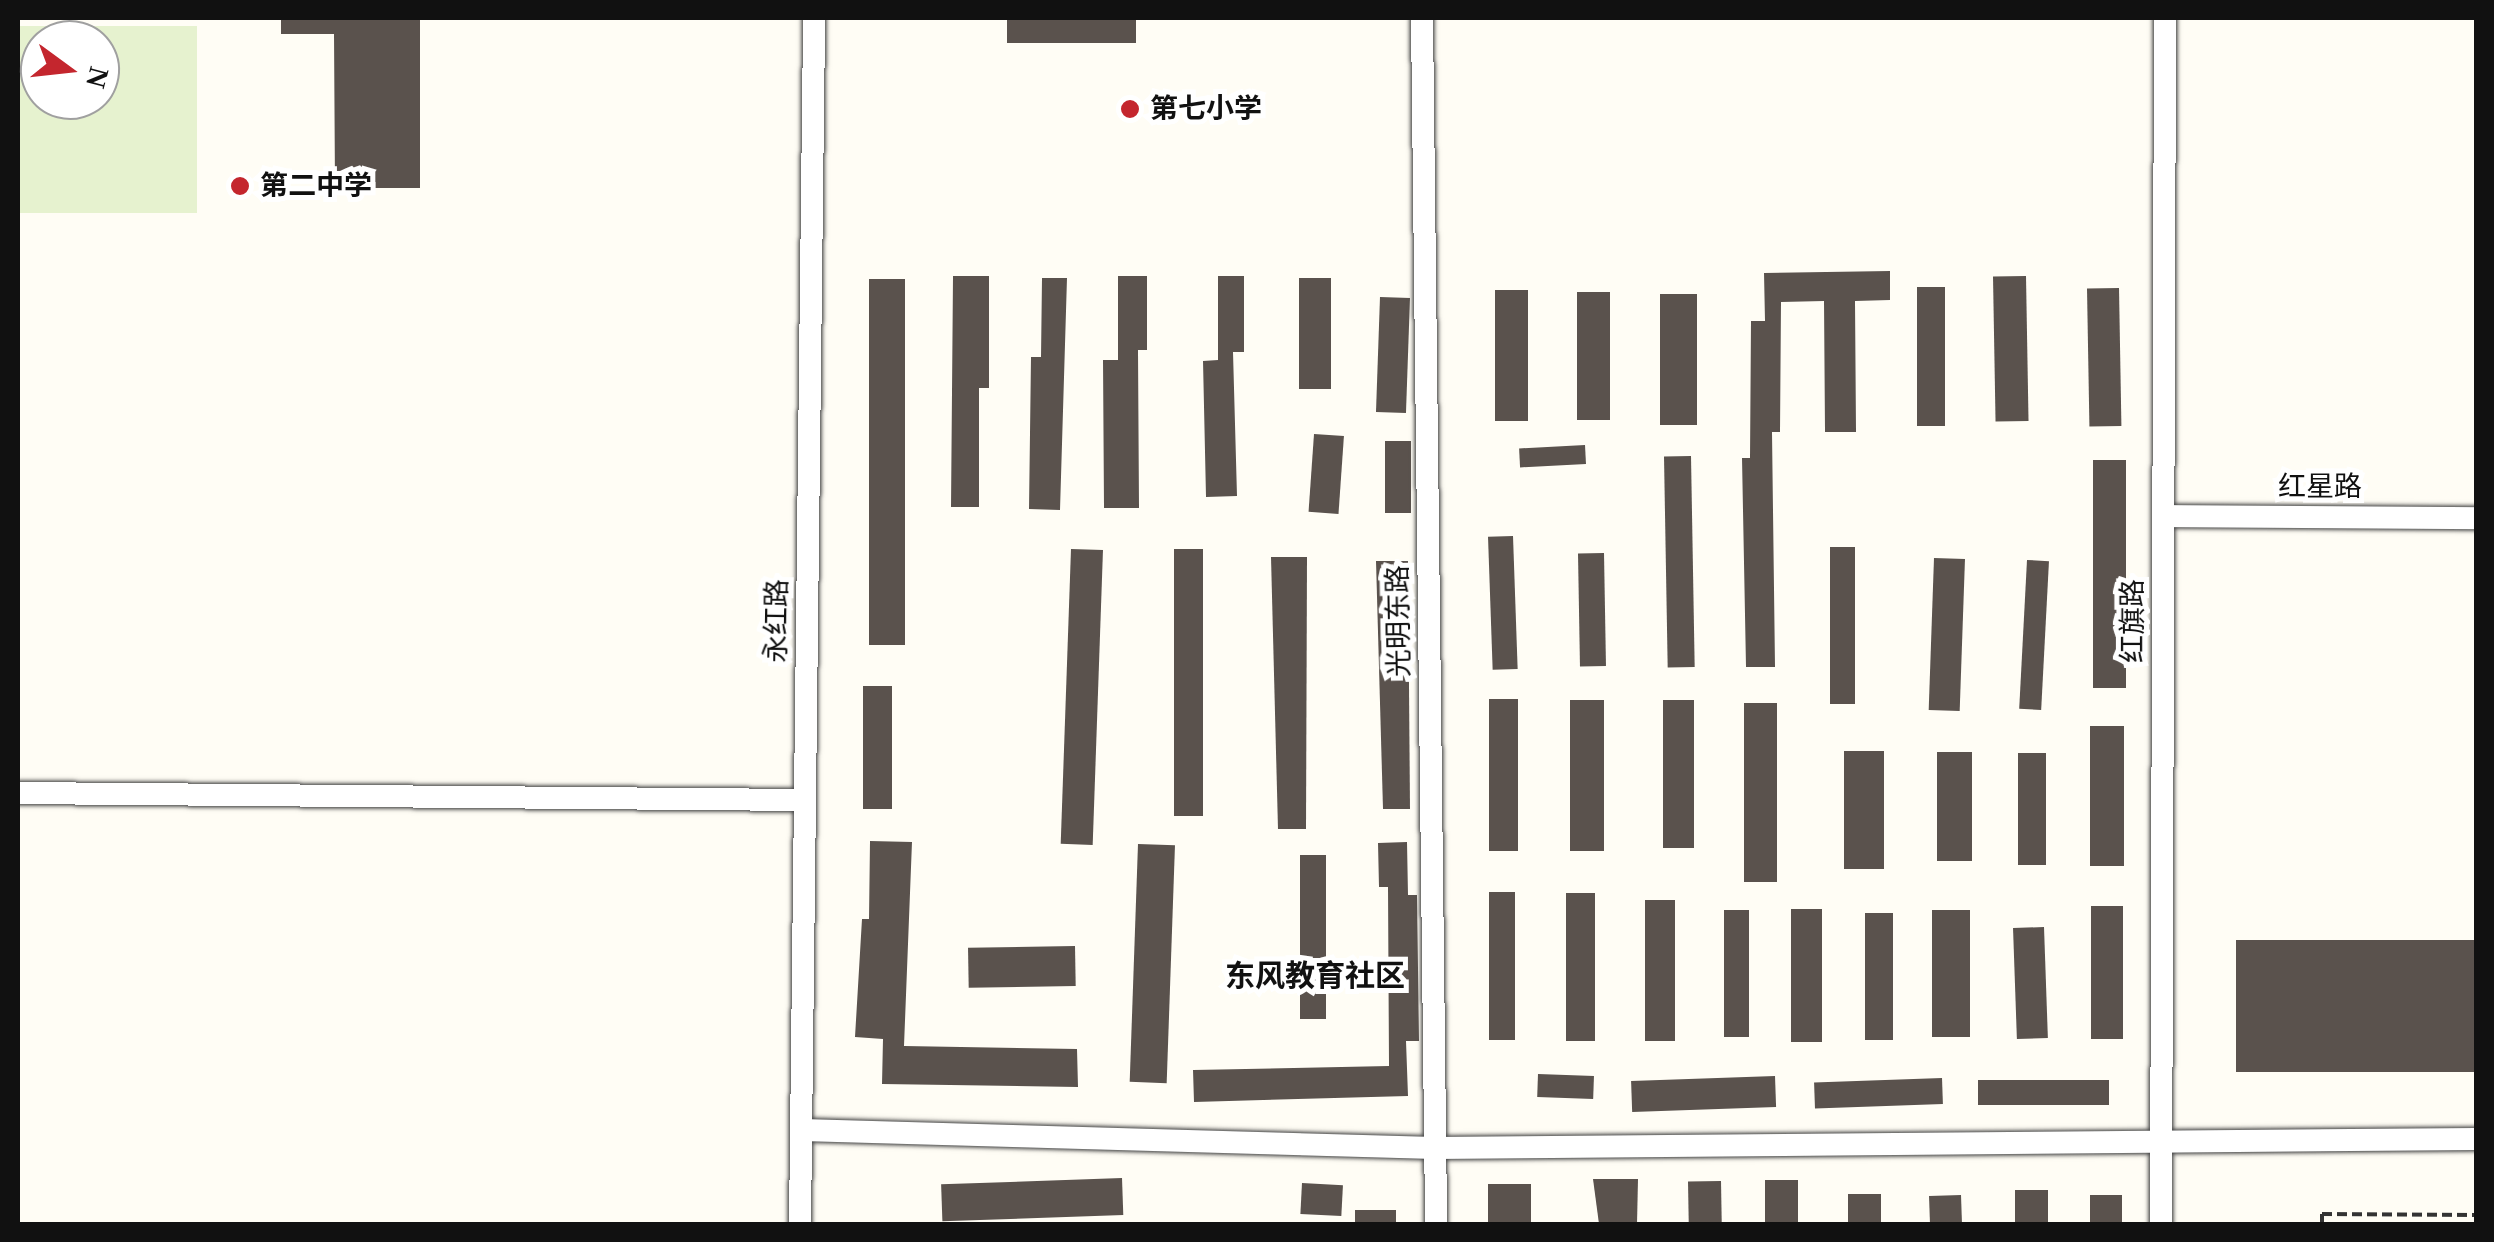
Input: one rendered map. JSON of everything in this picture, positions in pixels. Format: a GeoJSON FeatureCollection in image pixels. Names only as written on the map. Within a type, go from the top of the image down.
{"type":"FeatureCollection","features":[{"type":"Feature","properties":{"kind":"street","name":"永红路"},"geometry":{"type":"LineString","coordinates":[[800,1224],[814,18]]}},
{"type":"Feature","properties":{"kind":"street","name":"光明东路"},"geometry":{"type":"LineString","coordinates":[[1422,18],[1436,1224]]}},
{"type":"Feature","properties":{"kind":"street","name":"红旗路"},"geometry":{"type":"LineString","coordinates":[[2161,1224],[2164,18]]}},
{"type":"Feature","properties":{"kind":"street","name":"红星路"},"geometry":{"type":"LineString","coordinates":[[2164,516],[2476,518]]}},
{"type":"Feature","properties":{"kind":"street"},"geometry":{"type":"LineString","coordinates":[[18,793],[804,800]]}},
{"type":"Feature","properties":{"kind":"street"},"geometry":{"type":"LineString","coordinates":[[802,1130],[1435,1148],[2161,1138],[2476,1139]]}},
{"type":"Feature","properties":{"kind":"path"},"geometry":{"type":"LineString","coordinates":[[2322,1224],[2322,1214],[2476,1216]]}},
{"type":"Feature","properties":{"kind":"path"},"geometry":{"type":"LineString","coordinates":[[2444,1215],[2444,1224]]}},
{"type":"Feature","properties":{"kind":"green space"},"geometry":{"type":"Polygon","coordinates":[[[18,26],[20,120],[120,120],[120,26],[197,26],[197,213],[18,213],[18,26]]]}},
{"type":"Feature","properties":{"kind":"building"},"geometry":{"type":"Polygon","coordinates":[[[281,18],[420,18],[420,188],[335,188],[334,34],[281,34],[281,18]]]}},
{"type":"Feature","properties":{"kind":"building"},"geometry":{"type":"Polygon","coordinates":[[[1007,18],[1136,18],[1136,43],[1007,43],[1007,18]]]}},
{"type":"Feature","properties":{"kind":"building"},"geometry":{"type":"Polygon","coordinates":[[[1890,271],[1890,300],[1855,301],[1856,432],[1825,432],[1824,301],[1781,302],[1780,432],[1772,432],[1775,667],[1746,667],[1742,458],[1750,458],[1751,321],[1765,321],[1764,273],[1890,271]]]}},
{"type":"Feature","properties":{"kind":"building"},"geometry":{"type":"Polygon","coordinates":[[[953,276],[989,276],[989,388],[979,388],[979,507],[951,507],[953,276]]]}},
{"type":"Feature","properties":{"kind":"building"},"geometry":{"type":"Polygon","coordinates":[[[1118,276],[1147,276],[1147,350],[1138,350],[1139,508],[1104,508],[1103,360],[1118,360],[1118,276]]]}},
{"type":"Feature","properties":{"kind":"building"},"geometry":{"type":"Polygon","coordinates":[[[1218,276],[1244,276],[1244,352],[1233,352],[1237,496],[1206,497],[1203,361],[1218,360],[1218,276]]]}},
{"type":"Feature","properties":{"kind":"building"},"geometry":{"type":"Polygon","coordinates":[[[2026,276],[2029,421],[1996,422],[1993,277],[2026,276]]]}},
{"type":"Feature","properties":{"kind":"building"},"geometry":{"type":"Polygon","coordinates":[[[1042,278],[1067,278],[1060,510],[1029,509],[1031,357],[1041,357],[1042,278]]]}},
{"type":"Feature","properties":{"kind":"building"},"geometry":{"type":"Polygon","coordinates":[[[1299,278],[1331,278],[1331,389],[1299,389],[1299,278]]]}},
{"type":"Feature","properties":{"kind":"building"},"geometry":{"type":"Polygon","coordinates":[[[869,279],[905,279],[905,645],[869,645],[869,279]]]}},
{"type":"Feature","properties":{"kind":"building"},"geometry":{"type":"Polygon","coordinates":[[[1917,287],[1945,287],[1945,426],[1917,426],[1917,287]]]}},
{"type":"Feature","properties":{"kind":"building"},"geometry":{"type":"Polygon","coordinates":[[[2119,288],[2121,426],[2089,427],[2087,289],[2119,288]]]}},
{"type":"Feature","properties":{"kind":"building"},"geometry":{"type":"Polygon","coordinates":[[[1495,290],[1528,290],[1528,421],[1495,421],[1495,290]]]}},
{"type":"Feature","properties":{"kind":"building"},"geometry":{"type":"Polygon","coordinates":[[[1577,292],[1610,292],[1610,420],[1577,420],[1577,292]]]}},
{"type":"Feature","properties":{"kind":"building"},"geometry":{"type":"Polygon","coordinates":[[[1660,294],[1697,294],[1697,425],[1660,425],[1660,294]]]}},
{"type":"Feature","properties":{"kind":"building"},"geometry":{"type":"Polygon","coordinates":[[[1380,297],[1410,298],[1406,413],[1376,412],[1380,297]]]}},
{"type":"Feature","properties":{"kind":"building"},"geometry":{"type":"Polygon","coordinates":[[[1314,434],[1344,436],[1338,514],[1309,512],[1314,434]]]}},
{"type":"Feature","properties":{"kind":"building"},"geometry":{"type":"Polygon","coordinates":[[[1385,441],[1411,441],[1411,513],[1385,513],[1385,441]]]}},
{"type":"Feature","properties":{"kind":"building"},"geometry":{"type":"Polygon","coordinates":[[[1585,445],[1586,464],[1520,467],[1519,448],[1585,445]]]}},
{"type":"Feature","properties":{"kind":"building"},"geometry":{"type":"Polygon","coordinates":[[[1664,456],[1691,456],[1695,667],[1668,667],[1664,456]]]}},
{"type":"Feature","properties":{"kind":"building"},"geometry":{"type":"Polygon","coordinates":[[[2093,460],[2126,460],[2126,688],[2093,688],[2093,460]]]}},
{"type":"Feature","properties":{"kind":"building"},"geometry":{"type":"Polygon","coordinates":[[[1513,536],[1518,669],[1493,670],[1488,537],[1513,536]]]}},
{"type":"Feature","properties":{"kind":"building"},"geometry":{"type":"Polygon","coordinates":[[[1830,547],[1855,547],[1855,704],[1830,704],[1830,547]]]}},
{"type":"Feature","properties":{"kind":"building"},"geometry":{"type":"Polygon","coordinates":[[[1071,549],[1103,550],[1093,845],[1061,844],[1071,549]]]}},
{"type":"Feature","properties":{"kind":"building"},"geometry":{"type":"Polygon","coordinates":[[[1174,549],[1203,549],[1203,816],[1174,816],[1174,549]]]}},
{"type":"Feature","properties":{"kind":"building"},"geometry":{"type":"Polygon","coordinates":[[[1578,553],[1604,553],[1606,666],[1580,666],[1578,553]]]}},
{"type":"Feature","properties":{"kind":"building"},"geometry":{"type":"Polygon","coordinates":[[[1271,557],[1307,557],[1306,829],[1278,829],[1271,557]]]}},
{"type":"Feature","properties":{"kind":"building"},"geometry":{"type":"Polygon","coordinates":[[[1934,558],[1965,559],[1960,711],[1929,710],[1934,558]]]}},
{"type":"Feature","properties":{"kind":"building"},"geometry":{"type":"Polygon","coordinates":[[[2027,560],[2049,561],[2041,710],[2019,709],[2027,560]]]}},
{"type":"Feature","properties":{"kind":"building"},"geometry":{"type":"Polygon","coordinates":[[[1376,561],[1408,561],[1410,809],[1383,809],[1376,561]]]}},
{"type":"Feature","properties":{"kind":"building"},"geometry":{"type":"Polygon","coordinates":[[[863,686],[892,686],[892,809],[863,809],[863,686]]]}},
{"type":"Feature","properties":{"kind":"building"},"geometry":{"type":"Polygon","coordinates":[[[1489,699],[1518,699],[1518,851],[1489,851],[1489,699]]]}},
{"type":"Feature","properties":{"kind":"building"},"geometry":{"type":"Polygon","coordinates":[[[1570,700],[1604,700],[1604,851],[1570,851],[1570,700]]]}},
{"type":"Feature","properties":{"kind":"building"},"geometry":{"type":"Polygon","coordinates":[[[1663,700],[1694,700],[1694,848],[1663,848],[1663,700]]]}},
{"type":"Feature","properties":{"kind":"building"},"geometry":{"type":"Polygon","coordinates":[[[1744,703],[1777,703],[1777,882],[1744,882],[1744,703]]]}},
{"type":"Feature","properties":{"kind":"building"},"geometry":{"type":"Polygon","coordinates":[[[2090,726],[2124,726],[2124,866],[2090,866],[2090,726]]]}},
{"type":"Feature","properties":{"kind":"building"},"geometry":{"type":"Polygon","coordinates":[[[1844,751],[1884,751],[1884,869],[1844,869],[1844,751]]]}},
{"type":"Feature","properties":{"kind":"building"},"geometry":{"type":"Polygon","coordinates":[[[1937,752],[1972,752],[1972,861],[1937,861],[1937,752]]]}},
{"type":"Feature","properties":{"kind":"building"},"geometry":{"type":"Polygon","coordinates":[[[2018,753],[2046,753],[2046,865],[2018,865],[2018,753]]]}},
{"type":"Feature","properties":{"kind":"building"},"geometry":{"type":"Polygon","coordinates":[[[870,841],[912,842],[904,1046],[1077,1049],[1078,1087],[882,1084],[883,1039],[855,1037],[862,919],[869,919],[870,841]]]}},
{"type":"Feature","properties":{"kind":"building"},"geometry":{"type":"Polygon","coordinates":[[[1407,842],[1408,895],[1417,895],[1419,1041],[1406,1041],[1408,1096],[1194,1102],[1193,1070],[1389,1066],[1388,887],[1379,887],[1378,843],[1407,842]]]}},
{"type":"Feature","properties":{"kind":"building"},"geometry":{"type":"Polygon","coordinates":[[[1138,844],[1175,845],[1167,1083],[1130,1082],[1138,844]]]}},
{"type":"Feature","properties":{"kind":"building"},"geometry":{"type":"Polygon","coordinates":[[[1300,855],[1326,855],[1326,1019],[1300,1019],[1300,855]]]}},
{"type":"Feature","properties":{"kind":"building"},"geometry":{"type":"Polygon","coordinates":[[[1489,892],[1515,892],[1515,1040],[1489,1040],[1489,892]]]}},
{"type":"Feature","properties":{"kind":"building"},"geometry":{"type":"Polygon","coordinates":[[[1566,893],[1595,893],[1595,1041],[1566,1041],[1566,893]]]}},
{"type":"Feature","properties":{"kind":"building"},"geometry":{"type":"Polygon","coordinates":[[[1645,900],[1675,900],[1675,1041],[1645,1041],[1645,900]]]}},
{"type":"Feature","properties":{"kind":"building"},"geometry":{"type":"Polygon","coordinates":[[[2091,906],[2123,906],[2123,1039],[2091,1039],[2091,906]]]}},
{"type":"Feature","properties":{"kind":"building"},"geometry":{"type":"Polygon","coordinates":[[[1791,909],[1822,909],[1822,1042],[1791,1042],[1791,909]]]}},
{"type":"Feature","properties":{"kind":"building"},"geometry":{"type":"Polygon","coordinates":[[[1724,910],[1749,910],[1749,1037],[1724,1037],[1724,910]]]}},
{"type":"Feature","properties":{"kind":"building"},"geometry":{"type":"Polygon","coordinates":[[[1932,910],[1970,910],[1970,1037],[1932,1037],[1932,910]]]}},
{"type":"Feature","properties":{"kind":"building"},"geometry":{"type":"Polygon","coordinates":[[[1865,913],[1893,913],[1893,1040],[1865,1040],[1865,913]]]}},
{"type":"Feature","properties":{"kind":"building"},"geometry":{"type":"Polygon","coordinates":[[[2044,927],[2048,1038],[2017,1039],[2013,928],[2044,927]]]}},
{"type":"Feature","properties":{"kind":"building"},"geometry":{"type":"Polygon","coordinates":[[[2236,940],[2476,940],[2476,1072],[2236,1072],[2236,940]]]}},
{"type":"Feature","properties":{"kind":"building"},"geometry":{"type":"Polygon","coordinates":[[[1075,946],[1076,986],[969,988],[968,948],[1075,946]]]}},
{"type":"Feature","properties":{"kind":"building"},"geometry":{"type":"Polygon","coordinates":[[[1538,1074],[1594,1076],[1593,1099],[1537,1097],[1538,1074]]]}},
{"type":"Feature","properties":{"kind":"building"},"geometry":{"type":"Polygon","coordinates":[[[1775,1076],[1776,1107],[1632,1112],[1631,1081],[1775,1076]]]}},
{"type":"Feature","properties":{"kind":"building"},"geometry":{"type":"Polygon","coordinates":[[[1942,1078],[1943,1104],[1815,1108],[1814,1082],[1942,1078]]]}},
{"type":"Feature","properties":{"kind":"building"},"geometry":{"type":"Polygon","coordinates":[[[1978,1080],[2109,1080],[2109,1105],[1978,1105],[1978,1080]]]}},
{"type":"Feature","properties":{"kind":"building"},"geometry":{"type":"Polygon","coordinates":[[[1122,1178],[1123,1215],[942,1221],[941,1184],[1122,1178]]]}},
{"type":"Feature","properties":{"kind":"building"},"geometry":{"type":"Polygon","coordinates":[[[1593,1179],[1638,1179],[1637,1224],[1599,1224],[1593,1179]]]}},
{"type":"Feature","properties":{"kind":"building"},"geometry":{"type":"Polygon","coordinates":[[[1765,1180],[1798,1180],[1798,1224],[1765,1224],[1765,1180]]]}},
{"type":"Feature","properties":{"kind":"building"},"geometry":{"type":"Polygon","coordinates":[[[1721,1181],[1722,1224],[1689,1224],[1688,1182],[1721,1181]]]}},
{"type":"Feature","properties":{"kind":"building"},"geometry":{"type":"Polygon","coordinates":[[[1302,1183],[1343,1185],[1341,1216],[1300,1214],[1302,1183]]]}},
{"type":"Feature","properties":{"kind":"building"},"geometry":{"type":"Polygon","coordinates":[[[1488,1184],[1531,1184],[1531,1224],[1488,1224],[1488,1184]]]}},
{"type":"Feature","properties":{"kind":"building"},"geometry":{"type":"Polygon","coordinates":[[[2015,1190],[2048,1190],[2048,1224],[2015,1224],[2015,1190]]]}},
{"type":"Feature","properties":{"kind":"building"},"geometry":{"type":"Polygon","coordinates":[[[1848,1194],[1881,1194],[1881,1224],[1848,1224],[1848,1194]]]}},
{"type":"Feature","properties":{"kind":"building"},"geometry":{"type":"Polygon","coordinates":[[[1961,1195],[1962,1224],[1930,1224],[1929,1196],[1961,1195]]]}},
{"type":"Feature","properties":{"kind":"building"},"geometry":{"type":"Polygon","coordinates":[[[2090,1195],[2122,1195],[2122,1224],[2090,1224],[2090,1195]]]}},
{"type":"Feature","properties":{"kind":"building"},"geometry":{"type":"Polygon","coordinates":[[[1355,1210],[1396,1210],[1396,1224],[1355,1224],[1355,1210]]]}},
{"type":"Feature","properties":{"kind":"place","name":"第七小学"},"geometry":{"type":"Point","coordinates":[1130,109]}},
{"type":"Feature","properties":{"kind":"place","name":"第二中学"},"geometry":{"type":"Point","coordinates":[240,186]}},
{"type":"Feature","properties":{"kind":"district","name":"东风教育社区"},"geometry":{"type":"Point","coordinates":[1315,976]}}]}
